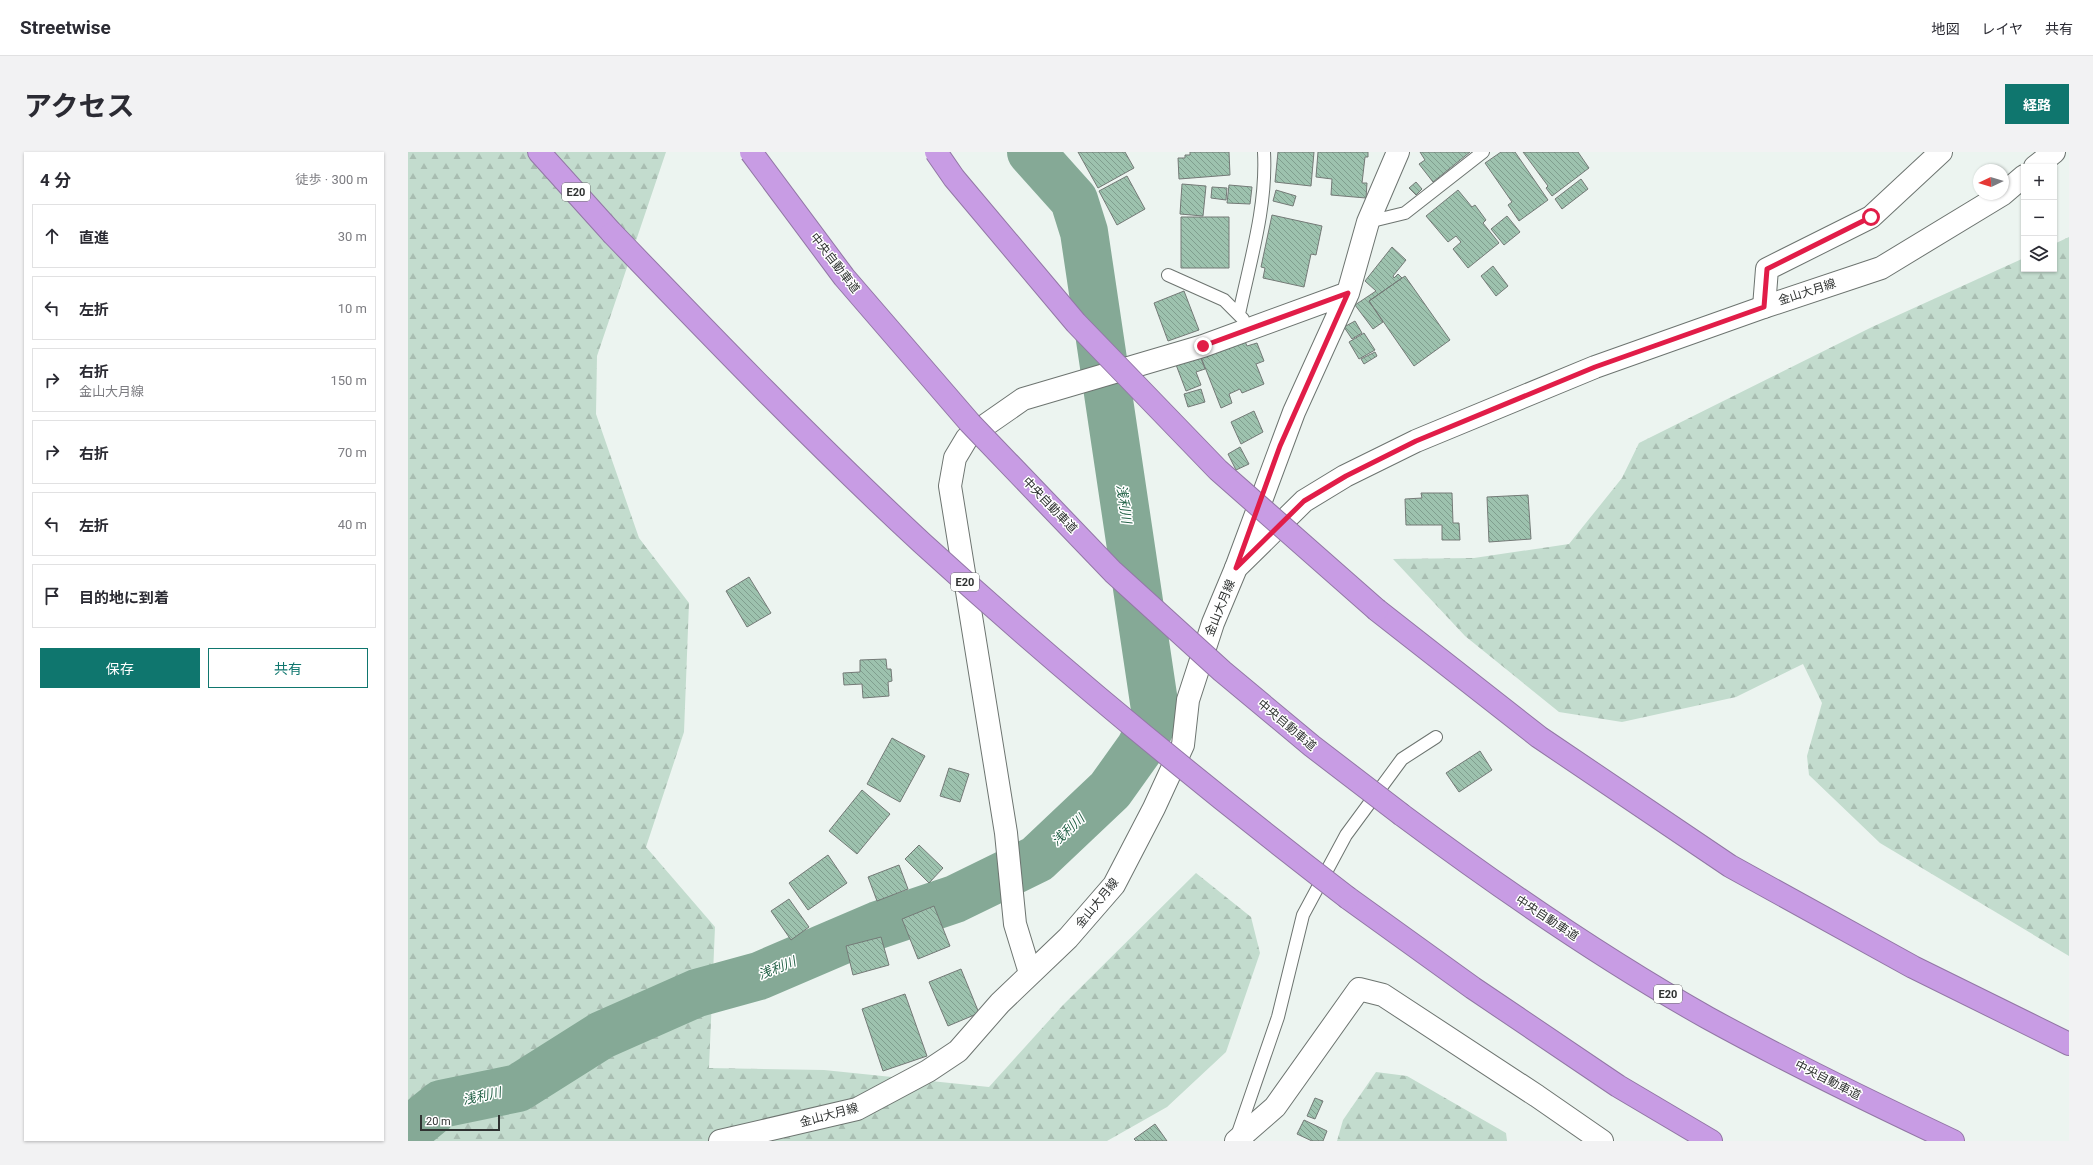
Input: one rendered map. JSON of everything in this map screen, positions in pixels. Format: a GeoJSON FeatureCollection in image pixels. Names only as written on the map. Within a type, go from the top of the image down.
{"type":"FeatureCollection","features":[{"type":"Feature","properties":{"kind":"highway","name":"E20"},"geometry":{"type":"LineString","coordinates":[[539,152],[612,233],[753,379],[921,542],[1062,668],[1161,752],[1348,898],[1473,988],[1618,1086],[1711,1141]]}},
{"type":"Feature","properties":{"kind":"highway","name":"中央自動車道"},"geometry":{"type":"LineString","coordinates":[[751,152],[854,289],[970,423],[1114,572],[1228,676],[1312,746],[1402,815],[1502,888],[1588,945],[1708,1018],[1876,1105],[1953,1141]]}},
{"type":"Feature","properties":{"kind":"highway"},"geometry":{"type":"LineString","coordinates":[[936,152],[954,178],[1076,323],[1218,470],[1377,610],[1539,737],[1730,866],[1914,967],[2069,1044]]}},
{"type":"Feature","properties":{"kind":"street"},"geometry":{"type":"LineString","coordinates":[[1236,568],[1286,432],[1348,293],[1368,222],[1398,152]]}},
{"type":"Feature","properties":{"kind":"street"},"geometry":{"type":"LineString","coordinates":[[1764,307],[1767,269],[1871,217],[1940,152]]}},
{"type":"Feature","properties":{"kind":"street"},"geometry":{"type":"LineString","coordinates":[[2039,164],[2054,152]]}},
{"type":"Feature","properties":{"kind":"street","name":"金山大月線"},"geometry":{"type":"LineString","coordinates":[[2009,189],[2021,179]]}},
{"type":"Feature","properties":{"kind":"street","name":"金山大月線"},"geometry":{"type":"LineString","coordinates":[[720,1141],[858,1109],[928,1071],[958,1051],[1030,973],[1068,938],[1114,885],[1154,808],[1183,745],[1188,700],[1213,623],[1236,568],[1304,501],[1346,476],[1409,444],[1595,367],[1764,307],[1881,268],[1993,200]]}},
{"type":"Feature","properties":{"kind":"street"},"geometry":{"type":"LineString","coordinates":[[1030,973],[1015,924],[1006,833],[950,486],[955,458],[967,438],[1023,399],[1203,346],[1245,321],[1348,293]]}},
{"type":"Feature","properties":{"kind":"street"},"geometry":{"type":"LineString","coordinates":[[1236,1141],[1274,1107],[1360,989],[1383,995],[1537,1096],[1602,1141]]}},
{"type":"Feature","properties":{"kind":"lane"},"geometry":{"type":"LineString","coordinates":[[1245,321],[1265,180],[1264,152]]}},
{"type":"Feature","properties":{"kind":"lane"},"geometry":{"type":"LineString","coordinates":[[1368,222],[1405,213],[1483,152]]}},
{"type":"Feature","properties":{"kind":"lane"},"geometry":{"type":"LineString","coordinates":[[1168,275],[1224,300],[1245,321]]}},
{"type":"Feature","properties":{"kind":"lane"},"geometry":{"type":"LineString","coordinates":[[1236,1141],[1278,1017],[1303,915],[1346,835],[1402,759],[1436,738]]}},
{"type":"Feature","properties":{"kind":"green space"},"geometry":{"type":"Polygon","coordinates":[[[408,152],[666,152],[597,356],[596,414],[639,538],[689,603],[684,732],[646,847],[715,927],[709,1068],[824,1070],[989,1087],[1063,1005],[1196,873],[1251,917],[1260,953],[1226,1052],[1167,1107],[1107,1141],[408,1141],[408,152]]]}},
{"type":"Feature","properties":{"kind":"green space"},"geometry":{"type":"Polygon","coordinates":[[[2069,237],[2069,956],[1880,843],[1809,775],[1807,756],[1822,703],[1803,664],[1736,697],[1622,722],[1559,712],[1465,636],[1393,559],[1474,558],[1569,544],[1622,478],[1639,443],[1872,327],[2021,259],[2021,272],[2057,272],[2057,243],[2069,237]]]}},
{"type":"Feature","properties":{"kind":"green space"},"geometry":{"type":"Polygon","coordinates":[[[1376,1072],[1407,1076],[1506,1133],[1507,1141],[1337,1141],[1343,1120],[1376,1072]]]}},
{"type":"Feature","properties":{"kind":"building"},"geometry":{"type":"Polygon","coordinates":[[[1078,152],[1125,152],[1134,168],[1098,188],[1078,152]]]}},
{"type":"Feature","properties":{"kind":"building"},"geometry":{"type":"Polygon","coordinates":[[[1190,152],[1229,152],[1230,175],[1179,179],[1178,158],[1185,158],[1185,155],[1190,155],[1190,152]]]}},
{"type":"Feature","properties":{"kind":"building"},"geometry":{"type":"Polygon","coordinates":[[[1278,152],[1314,152],[1311,186],[1275,182],[1278,152]]]}},
{"type":"Feature","properties":{"kind":"building"},"geometry":{"type":"Polygon","coordinates":[[[1318,152],[1368,152],[1368,157],[1365,157],[1362,183],[1367,183],[1366,198],[1331,195],[1332,179],[1316,177],[1318,152]]]}},
{"type":"Feature","properties":{"kind":"building"},"geometry":{"type":"Polygon","coordinates":[[[1420,152],[1470,152],[1433,182],[1419,164],[1425,160],[1420,152]]]}},
{"type":"Feature","properties":{"kind":"building"},"geometry":{"type":"Polygon","coordinates":[[[1501,152],[1515,152],[1548,200],[1519,221],[1508,205],[1512,202],[1485,163],[1501,152]]]}},
{"type":"Feature","properties":{"kind":"building"},"geometry":{"type":"Polygon","coordinates":[[[1523,152],[1578,152],[1589,168],[1552,196],[1546,188],[1548,186],[1523,152]]]}},
{"type":"Feature","properties":{"kind":"building"},"geometry":{"type":"Polygon","coordinates":[[[1127,176],[1145,209],[1117,225],[1099,191],[1127,176]]]}},
{"type":"Feature","properties":{"kind":"building"},"geometry":{"type":"Polygon","coordinates":[[[1581,179],[1588,189],[1562,209],[1555,199],[1581,179]]]}},
{"type":"Feature","properties":{"kind":"building"},"geometry":{"type":"Polygon","coordinates":[[[1416,182],[1422,189],[1416,195],[1409,188],[1416,182]]]}},
{"type":"Feature","properties":{"kind":"building"},"geometry":{"type":"Polygon","coordinates":[[[1182,184],[1206,186],[1203,216],[1180,214],[1182,184]]]}},
{"type":"Feature","properties":{"kind":"building"},"geometry":{"type":"Polygon","coordinates":[[[1229,185],[1252,187],[1250,204],[1227,203],[1229,185]]]}},
{"type":"Feature","properties":{"kind":"building"},"geometry":{"type":"Polygon","coordinates":[[[1212,187],[1227,188],[1226,200],[1211,198],[1212,187]]]}},
{"type":"Feature","properties":{"kind":"building"},"geometry":{"type":"Polygon","coordinates":[[[1276,190],[1296,196],[1293,206],[1273,201],[1276,190]]]}},
{"type":"Feature","properties":{"kind":"building"},"geometry":{"type":"Polygon","coordinates":[[[1458,190],[1472,207],[1475,205],[1486,220],[1483,223],[1499,243],[1468,268],[1453,249],[1461,242],[1456,236],[1448,242],[1426,216],[1458,190]]]}},
{"type":"Feature","properties":{"kind":"building"},"geometry":{"type":"Polygon","coordinates":[[[1272,215],[1322,226],[1316,255],[1311,254],[1304,287],[1263,278],[1265,268],[1261,267],[1272,215]]]}},
{"type":"Feature","properties":{"kind":"building"},"geometry":{"type":"Polygon","coordinates":[[[1507,216],[1520,232],[1504,245],[1491,229],[1507,216]]]}},
{"type":"Feature","properties":{"kind":"building"},"geometry":{"type":"Polygon","coordinates":[[[1181,217],[1229,217],[1229,268],[1181,268],[1181,217]]]}},
{"type":"Feature","properties":{"kind":"building"},"geometry":{"type":"Polygon","coordinates":[[[1392,247],[1406,260],[1393,276],[1394,278],[1398,274],[1402,278],[1369,301],[1383,322],[1373,329],[1355,305],[1376,291],[1365,281],[1392,247]]]}},
{"type":"Feature","properties":{"kind":"building"},"geometry":{"type":"Polygon","coordinates":[[[1493,266],[1508,286],[1496,296],[1481,276],[1493,266]]]}},
{"type":"Feature","properties":{"kind":"building"},"geometry":{"type":"Polygon","coordinates":[[[1405,276],[1450,340],[1414,366],[1369,301],[1405,276]]]}},
{"type":"Feature","properties":{"kind":"building"},"geometry":{"type":"Polygon","coordinates":[[[1184,291],[1199,330],[1168,341],[1154,303],[1184,291]]]}},
{"type":"Feature","properties":{"kind":"building"},"geometry":{"type":"Polygon","coordinates":[[[1355,321],[1362,333],[1352,339],[1344,327],[1355,321]]]}},
{"type":"Feature","properties":{"kind":"building"},"geometry":{"type":"Polygon","coordinates":[[[1364,333],[1375,350],[1359,359],[1349,342],[1364,333]]]}},
{"type":"Feature","properties":{"kind":"building"},"geometry":{"type":"Polygon","coordinates":[[[1244,339],[1247,346],[1257,343],[1264,361],[1256,364],[1264,384],[1242,393],[1240,389],[1229,394],[1232,403],[1221,408],[1199,352],[1244,339]]]}},
{"type":"Feature","properties":{"kind":"building"},"geometry":{"type":"Polygon","coordinates":[[[1375,352],[1377,356],[1364,364],[1361,359],[1375,352]]]}},
{"type":"Feature","properties":{"kind":"building"},"geometry":{"type":"Polygon","coordinates":[[[1199,353],[1205,369],[1196,372],[1201,385],[1186,391],[1175,362],[1199,353]]]}},
{"type":"Feature","properties":{"kind":"building"},"geometry":{"type":"Polygon","coordinates":[[[1201,389],[1205,402],[1188,407],[1184,394],[1201,389]]]}},
{"type":"Feature","properties":{"kind":"building"},"geometry":{"type":"Polygon","coordinates":[[[1254,411],[1263,432],[1241,444],[1231,422],[1254,411]]]}},
{"type":"Feature","properties":{"kind":"building"},"geometry":{"type":"Polygon","coordinates":[[[1240,447],[1249,464],[1236,470],[1228,454],[1240,447]]]}},
{"type":"Feature","properties":{"kind":"building"},"geometry":{"type":"Polygon","coordinates":[[[1421,493],[1452,493],[1453,523],[1459,523],[1460,540],[1442,540],[1442,525],[1406,525],[1405,499],[1422,498],[1421,493]]]}},
{"type":"Feature","properties":{"kind":"building"},"geometry":{"type":"Polygon","coordinates":[[[1528,495],[1531,539],[1489,542],[1487,497],[1528,495]]]}},
{"type":"Feature","properties":{"kind":"building"},"geometry":{"type":"Polygon","coordinates":[[[749,577],[771,613],[747,627],[726,591],[749,577]]]}},
{"type":"Feature","properties":{"kind":"building"},"geometry":{"type":"Polygon","coordinates":[[[886,659],[887,669],[891,669],[892,681],[888,682],[889,696],[863,698],[862,684],[844,685],[843,673],[860,672],[860,660],[886,659]]]}},
{"type":"Feature","properties":{"kind":"building"},"geometry":{"type":"Polygon","coordinates":[[[892,738],[925,756],[900,802],[867,784],[892,738]]]}},
{"type":"Feature","properties":{"kind":"building"},"geometry":{"type":"Polygon","coordinates":[[[1480,751],[1492,770],[1459,792],[1446,773],[1480,751]]]}},
{"type":"Feature","properties":{"kind":"building"},"geometry":{"type":"Polygon","coordinates":[[[949,768],[969,774],[960,802],[940,796],[949,768]]]}},
{"type":"Feature","properties":{"kind":"building"},"geometry":{"type":"Polygon","coordinates":[[[862,790],[890,814],[857,854],[829,831],[862,790]]]}},
{"type":"Feature","properties":{"kind":"building"},"geometry":{"type":"Polygon","coordinates":[[[919,845],[943,868],[929,883],[905,859],[919,845]]]}},
{"type":"Feature","properties":{"kind":"building"},"geometry":{"type":"Polygon","coordinates":[[[828,855],[847,883],[808,910],[789,883],[828,855]]]}},
{"type":"Feature","properties":{"kind":"building"},"geometry":{"type":"Polygon","coordinates":[[[899,865],[908,889],[877,901],[868,877],[899,865]]]}},
{"type":"Feature","properties":{"kind":"building"},"geometry":{"type":"Polygon","coordinates":[[[789,899],[809,927],[791,940],[771,911],[789,899]]]}},
{"type":"Feature","properties":{"kind":"building"},"geometry":{"type":"Polygon","coordinates":[[[934,906],[950,946],[918,959],[902,919],[934,906]]]}},
{"type":"Feature","properties":{"kind":"building"},"geometry":{"type":"Polygon","coordinates":[[[881,937],[889,965],[853,975],[846,946],[881,937]]]}},
{"type":"Feature","properties":{"kind":"building"},"geometry":{"type":"Polygon","coordinates":[[[961,969],[979,1013],[948,1026],[929,982],[961,969]]]}},
{"type":"Feature","properties":{"kind":"building"},"geometry":{"type":"Polygon","coordinates":[[[905,994],[927,1056],[883,1071],[862,1009],[905,994]]]}},
{"type":"Feature","properties":{"kind":"building"},"geometry":{"type":"Polygon","coordinates":[[[1315,1098],[1323,1101],[1315,1119],[1307,1116],[1315,1098]]]}},
{"type":"Feature","properties":{"kind":"building"},"geometry":{"type":"Polygon","coordinates":[[[1304,1120],[1327,1131],[1323,1141],[1312,1141],[1297,1134],[1304,1120]]]}},
{"type":"Feature","properties":{"kind":"building"},"geometry":{"type":"Polygon","coordinates":[[[1155,1124],[1167,1141],[1136,1141],[1134,1139],[1155,1124]]]}},
{"type":"Feature","properties":{"kind":"waterway","name":"浅利川"},"geometry":{"type":"LineString","coordinates":[[408,1131],[441,1104],[518,1088],[602,1035],[697,993],[759,976],[878,925],[955,899],[1037,859],[1110,790],[1140,748],[1153,722],[1155,709],[1084,232],[1074,200],[1031,152]]}},
{"type":"Feature","properties":{"kind":"route"},"geometry":{"type":"LineString","coordinates":[[1203,346],[1348,293],[1280,446],[1236,568],[1304,501],[1346,476],[1416,441],[1595,367],[1764,307],[1767,269],[1871,217]]}}]}
